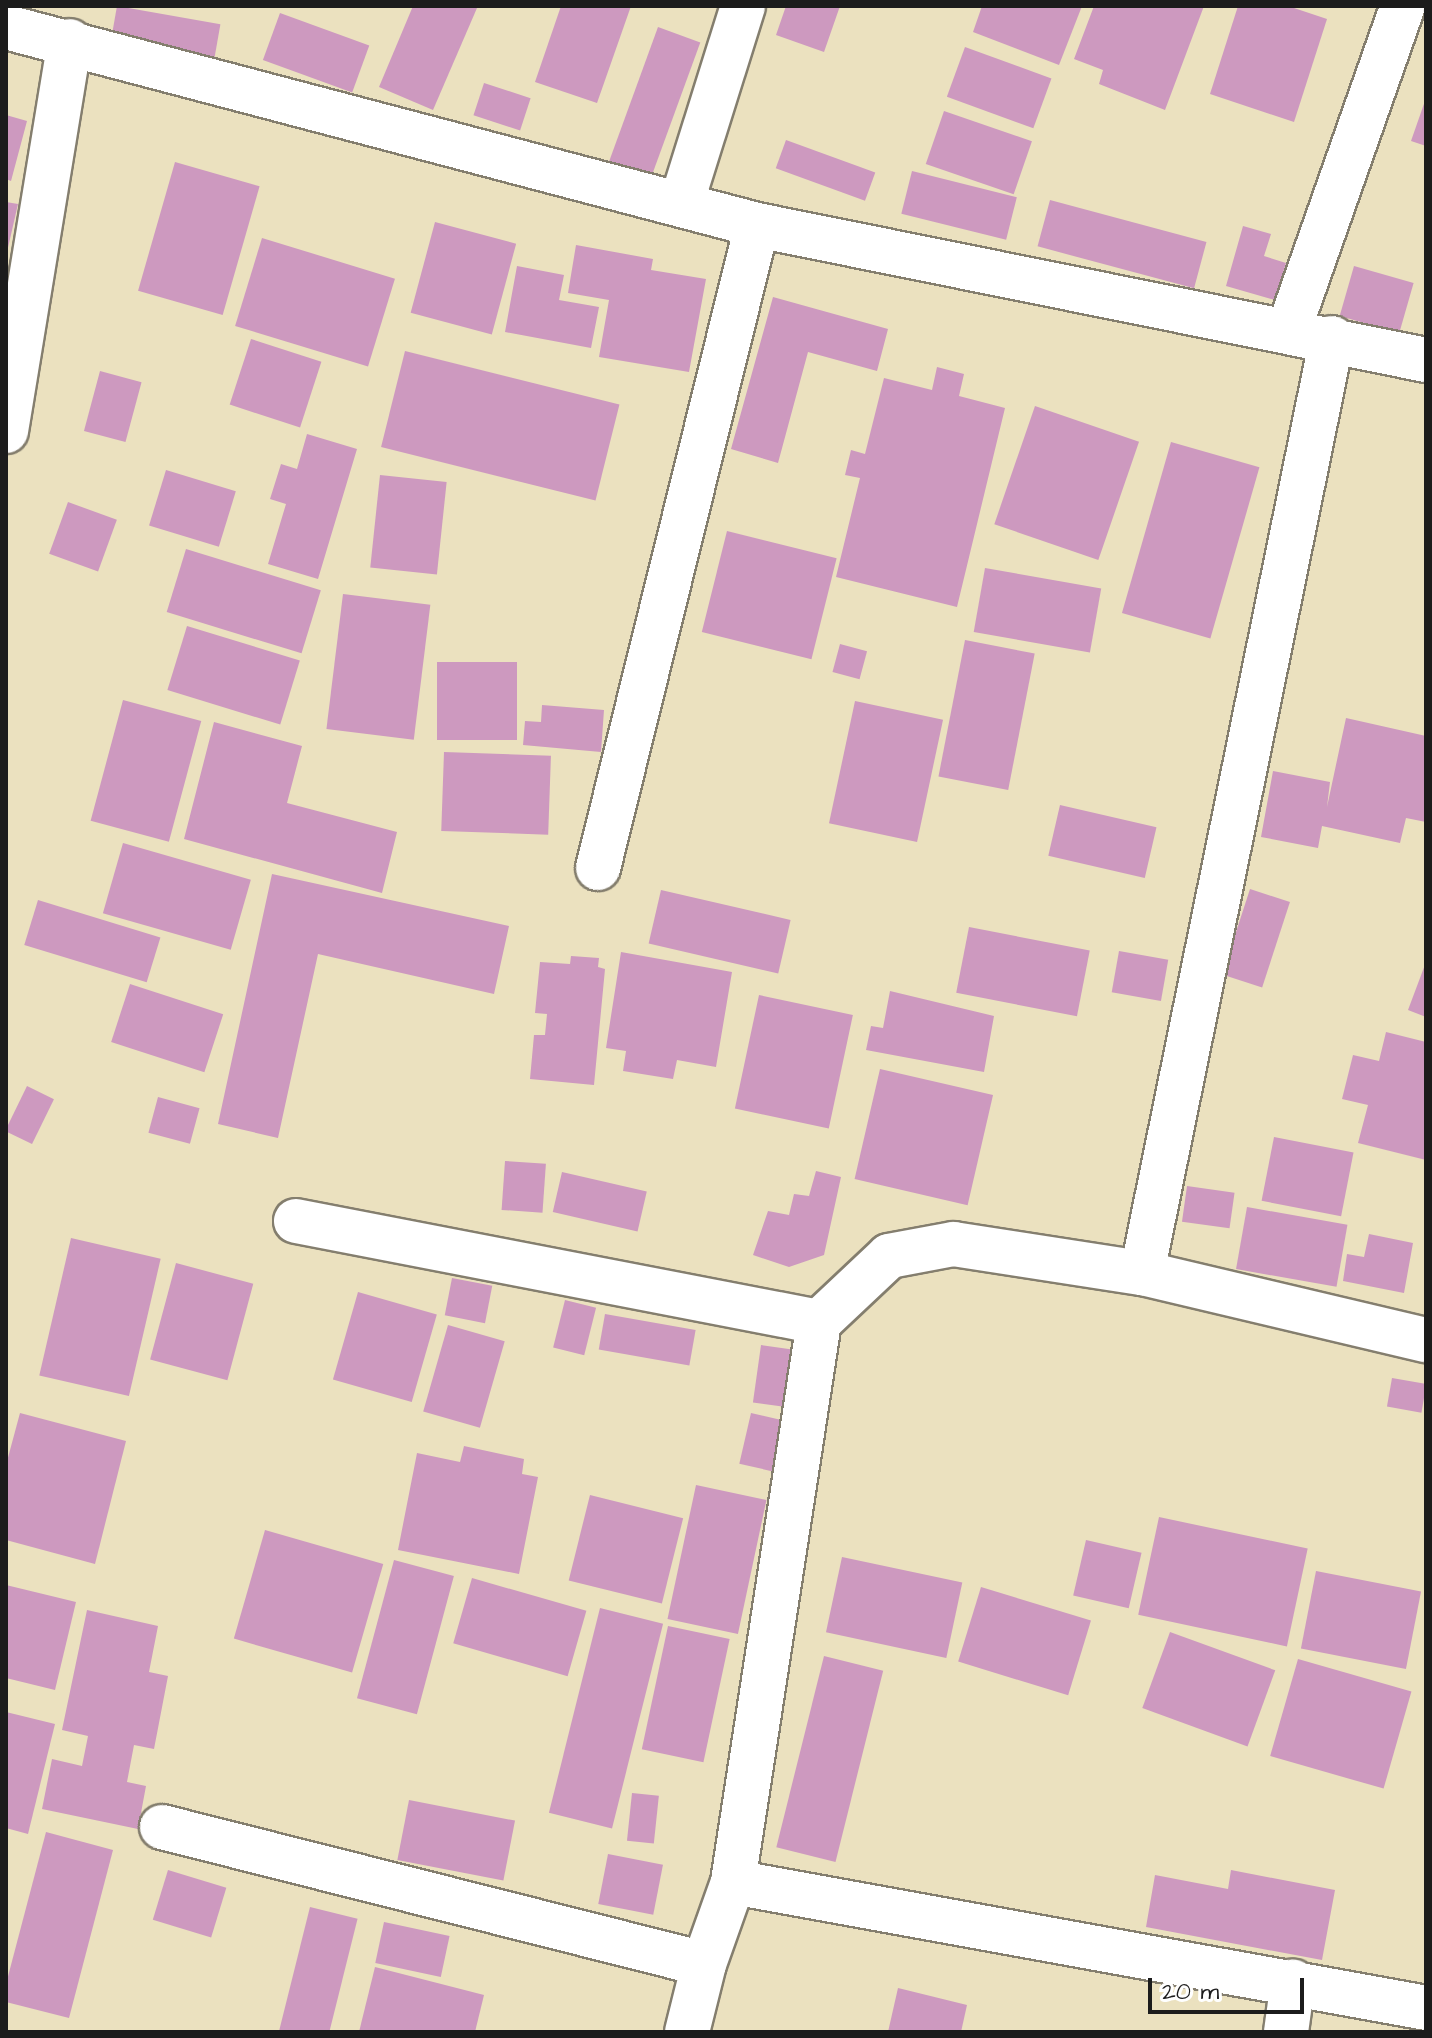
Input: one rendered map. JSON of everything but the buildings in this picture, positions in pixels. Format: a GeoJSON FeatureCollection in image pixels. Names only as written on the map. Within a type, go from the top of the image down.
{"type":"FeatureCollection","features":[{"type":"Feature","properties":{"kind":"street"},"geometry":{"type":"LineString","coordinates":[[681,204],[743,6]]}},
{"type":"Feature","properties":{"kind":"street"},"geometry":{"type":"LineString","coordinates":[[1289,329],[1403,6]]}},
{"type":"Feature","properties":{"kind":"street"},"geometry":{"type":"LineString","coordinates":[[16,21],[70,41],[757,225],[1289,329],[1426,360]]}},
{"type":"Feature","properties":{"kind":"street"},"geometry":{"type":"LineString","coordinates":[[6,431],[70,41]]}},
{"type":"Feature","properties":{"kind":"street"},"geometry":{"type":"LineString","coordinates":[[598,868],[757,225]]}},
{"type":"Feature","properties":{"kind":"street"},"geometry":{"type":"LineString","coordinates":[[1142,1273],[1332,338]]}},
{"type":"Feature","properties":{"kind":"street"},"geometry":{"type":"LineString","coordinates":[[296,1221],[819,1322]]}},
{"type":"Feature","properties":{"kind":"street"},"geometry":{"type":"LineString","coordinates":[[687,2032],[704,1964],[733,1882],[819,1322],[889,1256],[954,1244],[1142,1273],[1426,1340]]}},
{"type":"Feature","properties":{"kind":"street"},"geometry":{"type":"LineString","coordinates":[[162,1827],[704,1964]]}},
{"type":"Feature","properties":{"kind":"street"},"geometry":{"type":"LineString","coordinates":[[733,1882],[1293,1981],[1426,2008]]}},
{"type":"Feature","properties":{"kind":"street"},"geometry":{"type":"LineString","coordinates":[[1286,2032],[1293,1981]]}}]}
